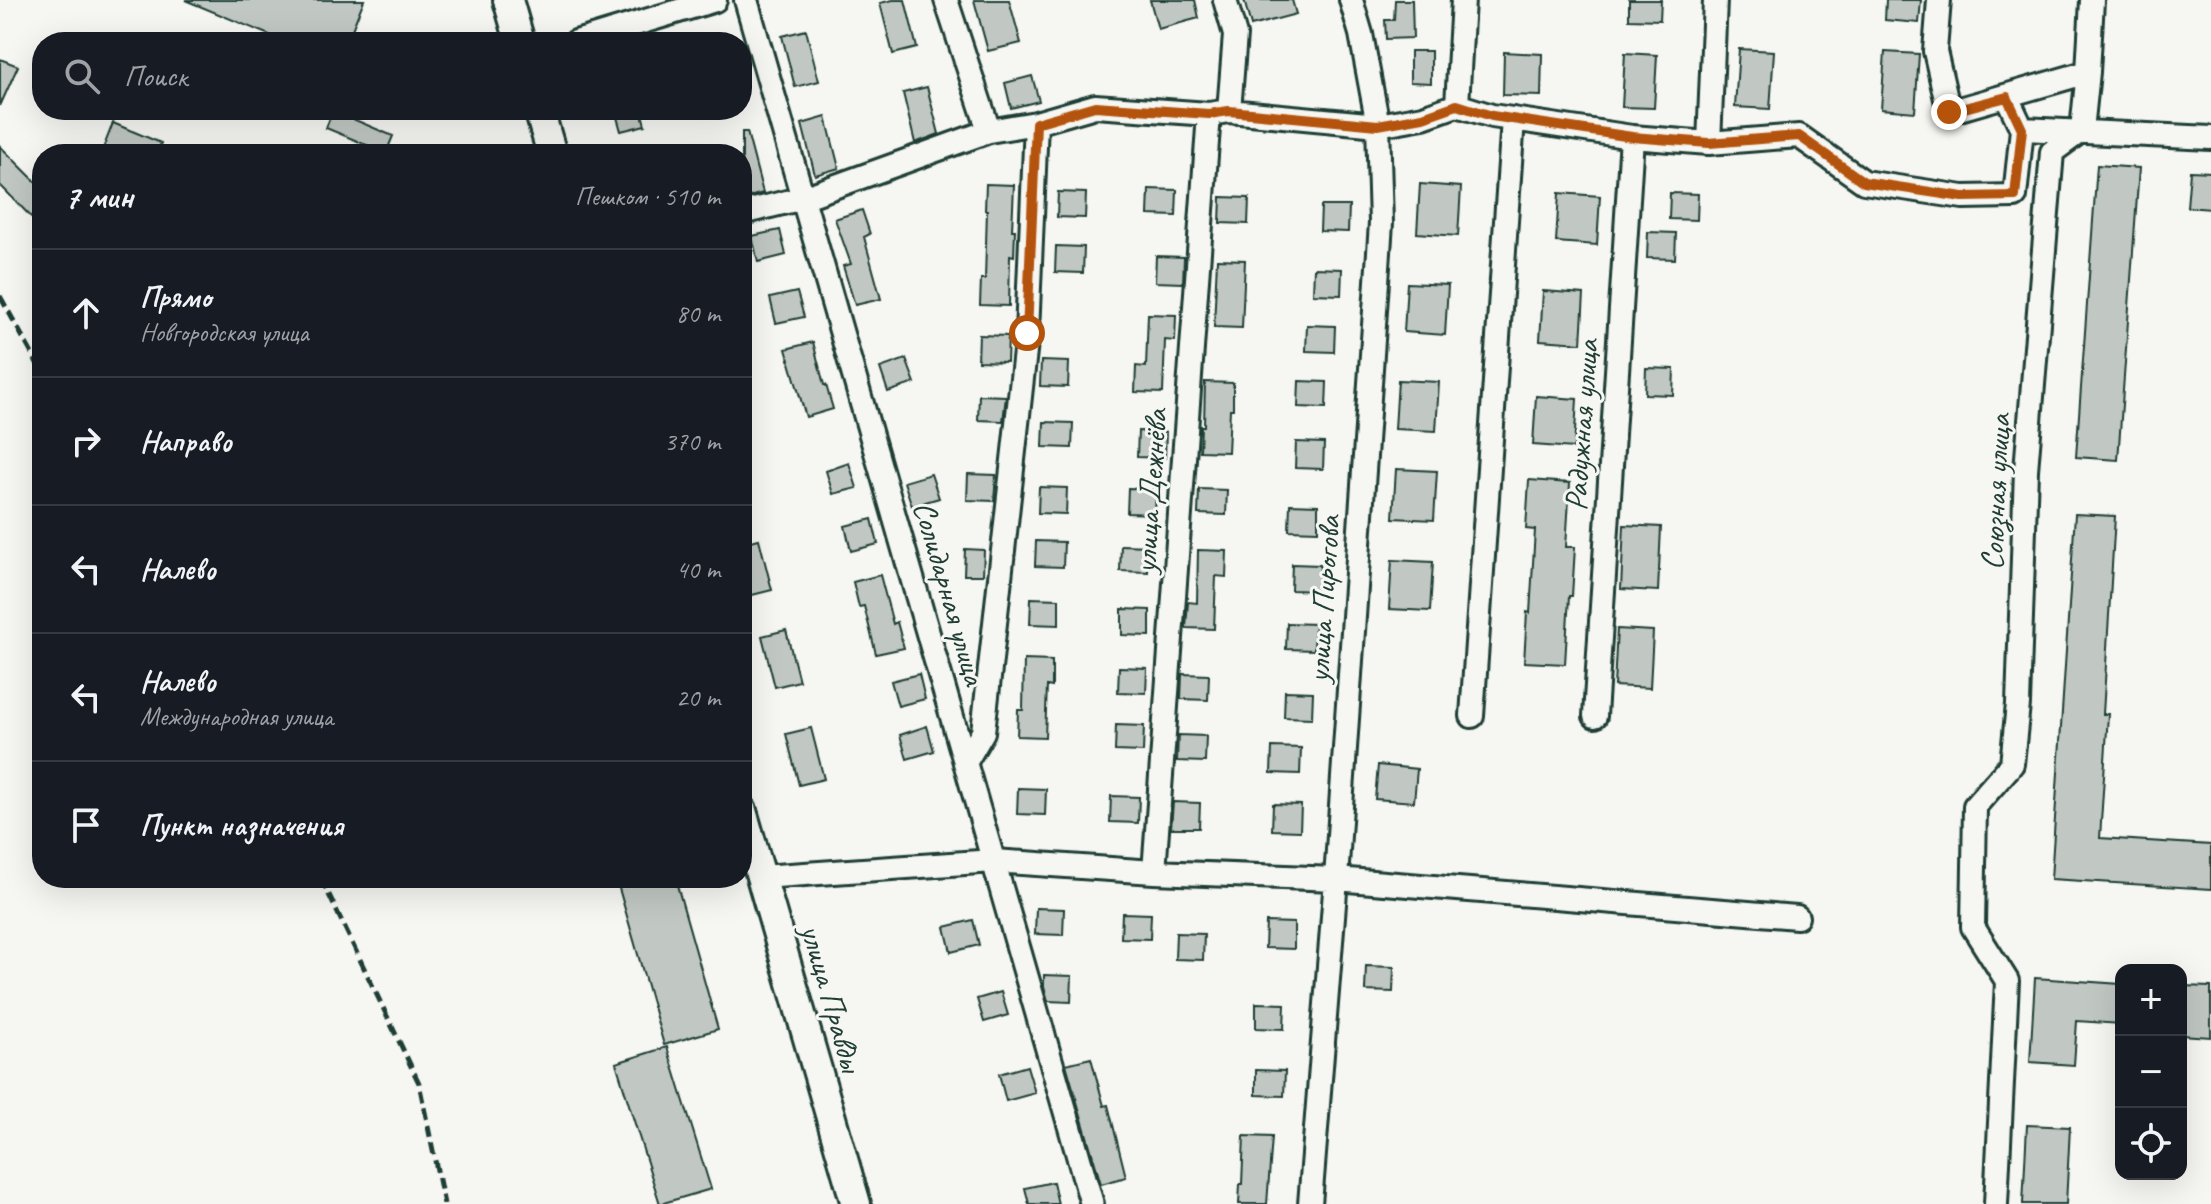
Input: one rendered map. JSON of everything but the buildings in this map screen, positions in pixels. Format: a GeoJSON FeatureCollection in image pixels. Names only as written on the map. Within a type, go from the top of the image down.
{"type":"FeatureCollection","features":[{"type":"Feature","properties":{"kind":"main road"},"geometry":{"type":"LineString","coordinates":[[508,0],[517,32]]}},
{"type":"Feature","properties":{"kind":"main road"},"geometry":{"type":"LineString","coordinates":[[542,120],[549,144]]}},
{"type":"Feature","properties":{"kind":"main road","name":"улица Правды"},"geometry":{"type":"LineString","coordinates":[[752,846],[856,1204]]}},
{"type":"Feature","properties":{"kind":"street"},"geometry":{"type":"LineString","coordinates":[[609,32],[715,0]]}},
{"type":"Feature","properties":{"kind":"street","name":"Солидарная улица"},"geometry":{"type":"LineString","coordinates":[[746,0],[1092,1204]]}},
{"type":"Feature","properties":{"kind":"street"},"geometry":{"type":"LineString","coordinates":[[946,0],[989,131]]}},
{"type":"Feature","properties":{"kind":"street","name":"улица Дежнёва"},"geometry":{"type":"LineString","coordinates":[[1154,872],[1219,113],[1235,35],[1225,0]]}},
{"type":"Feature","properties":{"kind":"street","name":"улица Пирогова"},"geometry":{"type":"LineString","coordinates":[[1310,1204],[1336,879],[1381,223],[1378,125],[1361,34],[1351,0]]}},
{"type":"Feature","properties":{"kind":"street"},"geometry":{"type":"LineString","coordinates":[[1457,105],[1463,0]]}},
{"type":"Feature","properties":{"kind":"street"},"geometry":{"type":"LineString","coordinates":[[1709,143],[1715,0]]}},
{"type":"Feature","properties":{"kind":"street"},"geometry":{"type":"LineString","coordinates":[[1939,0],[1935,51],[1949,112],[2088,72]]}},
{"type":"Feature","properties":{"kind":"street"},"geometry":{"type":"LineString","coordinates":[[2082,130],[2092,0]]}},
{"type":"Feature","properties":{"kind":"street"},"geometry":{"type":"LineString","coordinates":[[752,211],[803,198],[989,131],[1036,123],[1095,106],[1378,125],[1423,117],[1457,105],[1492,116],[1632,137],[1709,143],[1799,136],[1864,182],[1963,197],[2015,196],[2022,129],[2007,97]]}},
{"type":"Feature","properties":{"kind":"street"},"geometry":{"type":"LineString","coordinates":[[1472,716],[1513,119]]}},
{"type":"Feature","properties":{"kind":"street"},"geometry":{"type":"LineString","coordinates":[[965,763],[983,732],[990,671],[1027,333],[1036,123]]}},
{"type":"Feature","properties":{"kind":"street"},"geometry":{"type":"LineString","coordinates":[[2022,129],[2211,138]]}},
{"type":"Feature","properties":{"kind":"street","name":"Союзная улица"},"geometry":{"type":"LineString","coordinates":[[1996,1204],[2007,981],[1973,927],[1975,806],[2012,764],[2018,704],[2026,470],[2052,152],[2082,130]]}},
{"type":"Feature","properties":{"kind":"street","name":"Радужная улица"},"geometry":{"type":"LineString","coordinates":[[1595,716],[1632,137]]}},
{"type":"Feature","properties":{"kind":"street"},"geometry":{"type":"LineString","coordinates":[[761,877],[994,861],[1154,872],[1336,879],[1797,917]]}},
{"type":"Feature","properties":{"kind":"railway"},"geometry":{"type":"LineString","coordinates":[[0,296],[32,354]]}},
{"type":"Feature","properties":{"kind":"railway"},"geometry":{"type":"LineString","coordinates":[[326,888],[419,1083],[444,1204]]}},
{"type":"Feature","properties":{"kind":"route"},"geometry":{"type":"LineString","coordinates":[[1027,333],[1036,123],[1095,106],[1209,114],[1229,111],[1378,125],[1423,117],[1457,105],[1492,116],[1632,137],[1709,143],[1799,136],[1864,182],[1963,197],[2015,196],[2022,129],[2007,97],[1949,112]]}}]}
